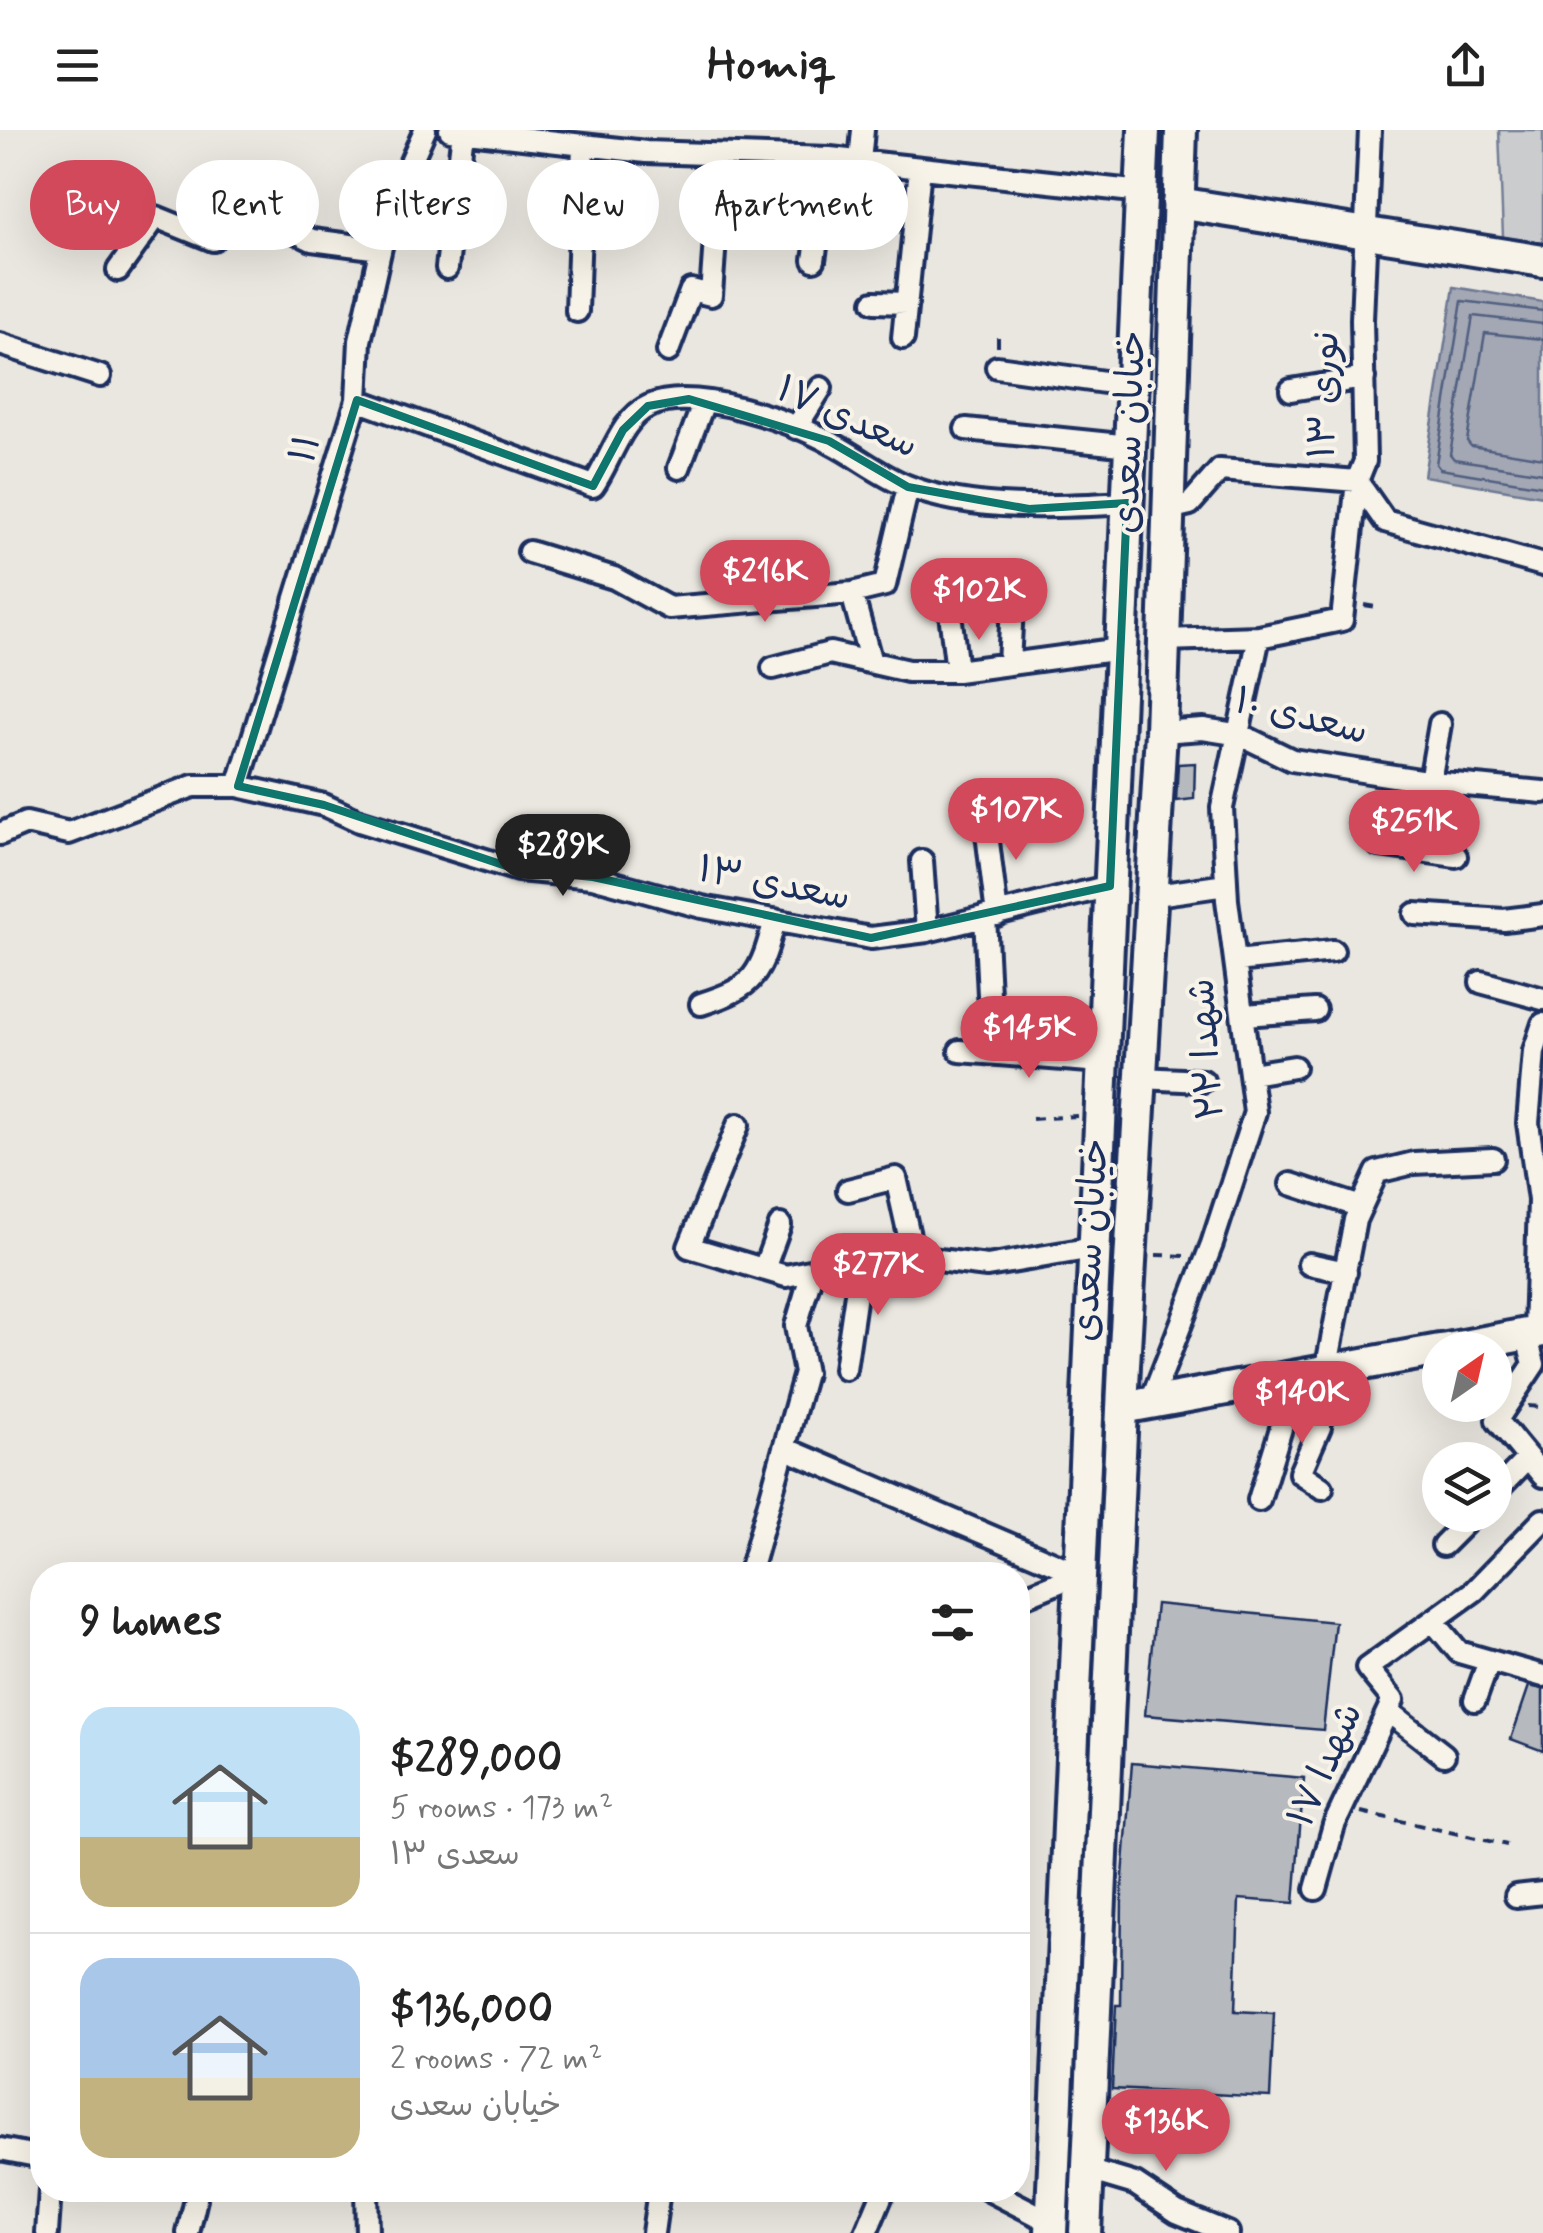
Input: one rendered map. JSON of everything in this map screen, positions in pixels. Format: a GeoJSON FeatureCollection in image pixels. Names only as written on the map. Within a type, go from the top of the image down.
{"type":"FeatureCollection","features":[{"type":"Feature","properties":{"kind":"main road","name":"خیابان سعدی"},"geometry":{"type":"LineString","coordinates":[[1051,2227],[1144,130]]}},
{"type":"Feature","properties":{"kind":"main road","name":"خیابان سعدی"},"geometry":{"type":"LineString","coordinates":[[1084,2233],[1136,1406],[1131,1255],[1160,732],[1181,130]]}},
{"type":"Feature","properties":{"kind":"main road"},"geometry":{"type":"LineString","coordinates":[[1178,204],[1543,261]]}},
{"type":"Feature","properties":{"kind":"main road"},"geometry":{"type":"LineString","coordinates":[[1115,771],[1136,780],[1158,772]]}},
{"type":"Feature","properties":{"kind":"main road"},"geometry":{"type":"LineString","coordinates":[[1113,814],[1133,804],[1155,816]]}},
{"type":"Feature","properties":{"kind":"main road"},"geometry":{"type":"LineString","coordinates":[[1136,1406],[1422,1354]]}},
{"type":"Feature","properties":{"kind":"street","name":"۱۱"},"geometry":{"type":"LineString","coordinates":[[412,160],[425,130]]}},
{"type":"Feature","properties":{"kind":"street"},"geometry":{"type":"LineString","coordinates":[[636,130],[646,152]]}},
{"type":"Feature","properties":{"kind":"street"},"geometry":{"type":"LineString","coordinates":[[860,160],[863,130]]}},
{"type":"Feature","properties":{"kind":"street","name":"نوری ۱۳"},"geometry":{"type":"LineString","coordinates":[[1259,637],[1342,620],[1357,481],[1365,461],[1364,232],[1370,130]]}},
{"type":"Feature","properties":{"kind":"street"},"geometry":{"type":"LineString","coordinates":[[448,268],[457,131],[558,136],[583,145],[646,152],[845,160]]}},
{"type":"Feature","properties":{"kind":"street"},"geometry":{"type":"LineString","coordinates":[[577,311],[583,145]]}},
{"type":"Feature","properties":{"kind":"street"},"geometry":{"type":"LineString","coordinates":[[668,352],[691,290],[712,295],[720,154]]}},
{"type":"Feature","properties":{"kind":"street"},"geometry":{"type":"LineString","coordinates":[[814,260],[830,158]]}},
{"type":"Feature","properties":{"kind":"street"},"geometry":{"type":"LineString","coordinates":[[908,167],[1142,192]]}},
{"type":"Feature","properties":{"kind":"street"},"geometry":{"type":"LineString","coordinates":[[903,338],[920,168]]}},
{"type":"Feature","properties":{"kind":"street"},"geometry":{"type":"LineString","coordinates":[[118,270],[156,217],[214,240],[238,204],[312,240],[339,244]]}},
{"type":"Feature","properties":{"kind":"street","name":"۱۱"},"geometry":{"type":"LineString","coordinates":[[238,786],[357,400],[360,341],[380,250]]}},
{"type":"Feature","properties":{"kind":"street"},"geometry":{"type":"LineString","coordinates":[[874,302],[906,303]]}},
{"type":"Feature","properties":{"kind":"street"},"geometry":{"type":"LineString","coordinates":[[0,344],[100,376]]}},
{"type":"Feature","properties":{"kind":"street"},"geometry":{"type":"LineString","coordinates":[[997,367],[1133,386]]}},
{"type":"Feature","properties":{"kind":"street"},"geometry":{"type":"LineString","coordinates":[[1291,390],[1364,378]]}},
{"type":"Feature","properties":{"kind":"street"},"geometry":{"type":"LineString","coordinates":[[796,428],[820,388]]}},
{"type":"Feature","properties":{"kind":"street","name":"سعدی ۱۷"},"geometry":{"type":"LineString","coordinates":[[357,400],[593,486],[610,462],[623,430],[648,406],[689,399],[755,413],[829,441],[908,486],[1029,509],[1127,504]]}},
{"type":"Feature","properties":{"kind":"street"},"geometry":{"type":"LineString","coordinates":[[679,468],[704,402]]}},
{"type":"Feature","properties":{"kind":"street"},"geometry":{"type":"LineString","coordinates":[[966,429],[1130,446]]}},
{"type":"Feature","properties":{"kind":"street"},"geometry":{"type":"LineString","coordinates":[[1168,509],[1190,504],[1220,470],[1357,481],[1385,522],[1543,566]]}},
{"type":"Feature","properties":{"kind":"street"},"geometry":{"type":"LineString","coordinates":[[529,552],[614,578],[669,608],[852,593],[884,585],[908,486]]}},
{"type":"Feature","properties":{"kind":"street"},"geometry":{"type":"LineString","coordinates":[[1009,664],[1013,586]]}},
{"type":"Feature","properties":{"kind":"street"},"geometry":{"type":"LineString","coordinates":[[852,593],[870,659]]}},
{"type":"Feature","properties":{"kind":"street"},"geometry":{"type":"LineString","coordinates":[[950,621],[957,671]]}},
{"type":"Feature","properties":{"kind":"street"},"geometry":{"type":"LineString","coordinates":[[1164,640],[1259,637]]}},
{"type":"Feature","properties":{"kind":"street","name":"شهدا ۲۲"},"geometry":{"type":"LineString","coordinates":[[1136,1406],[1208,1256],[1255,1112],[1226,885],[1222,808],[1241,735],[1259,637]]}},
{"type":"Feature","properties":{"kind":"street"},"geometry":{"type":"LineString","coordinates":[[773,668],[830,653],[870,659],[908,671],[957,671],[1121,649]]}},
{"type":"Feature","properties":{"kind":"street"},"geometry":{"type":"LineString","coordinates":[[1418,850],[1440,724]]}},
{"type":"Feature","properties":{"kind":"street","name":"سعدی ۱۰"},"geometry":{"type":"LineString","coordinates":[[1160,732],[1203,729],[1241,735],[1292,760],[1432,782],[1543,792]]}},
{"type":"Feature","properties":{"kind":"street","name":"سعدی ۱۳"},"geometry":{"type":"LineString","coordinates":[[0,834],[26,822],[69,833],[193,786],[238,786],[324,805],[359,821],[518,870],[593,877],[702,907],[871,938],[927,931],[1110,886]]}},
{"type":"Feature","properties":{"kind":"street"},"geometry":{"type":"LineString","coordinates":[[986,817],[991,916],[989,995]]}},
{"type":"Feature","properties":{"kind":"street"},"geometry":{"type":"LineString","coordinates":[[1379,845],[1456,856]]}},
{"type":"Feature","properties":{"kind":"street"},"geometry":{"type":"LineString","coordinates":[[922,861],[927,931]]}},
{"type":"Feature","properties":{"kind":"street"},"geometry":{"type":"LineString","coordinates":[[1150,896],[1226,885]]}},
{"type":"Feature","properties":{"kind":"street"},"geometry":{"type":"LineString","coordinates":[[1415,914],[1504,920],[1543,915]]}},
{"type":"Feature","properties":{"kind":"street"},"geometry":{"type":"LineString","coordinates":[[701,1004],[738,993],[762,970],[775,920]]}},
{"type":"Feature","properties":{"kind":"street"},"geometry":{"type":"LineString","coordinates":[[1236,961],[1333,952]]}},
{"type":"Feature","properties":{"kind":"street"},"geometry":{"type":"LineString","coordinates":[[1481,982],[1543,999]]}},
{"type":"Feature","properties":{"kind":"street"},"geometry":{"type":"LineString","coordinates":[[1244,1015],[1315,1010]]}},
{"type":"Feature","properties":{"kind":"street"},"geometry":{"type":"LineString","coordinates":[[1543,1024],[1538,1080],[1528,1123],[1541,1200],[1534,1364],[1496,1420],[1543,1476]]}},
{"type":"Feature","properties":{"kind":"street"},"geometry":{"type":"LineString","coordinates":[[960,1051],[1102,1062]]}},
{"type":"Feature","properties":{"kind":"street"},"geometry":{"type":"LineString","coordinates":[[1251,1074],[1294,1067]]}},
{"type":"Feature","properties":{"kind":"street"},"geometry":{"type":"LineString","coordinates":[[1141,1078],[1203,1081]]}},
{"type":"Feature","properties":{"kind":"street"},"geometry":{"type":"LineString","coordinates":[[738,1126],[690,1247],[786,1276],[890,1254],[987,1266],[1094,1248]]}},
{"type":"Feature","properties":{"kind":"street"},"geometry":{"type":"LineString","coordinates":[[1259,1500],[1287,1410],[1312,1374],[1346,1272],[1361,1207],[1376,1172],[1414,1163],[1493,1159]]}},
{"type":"Feature","properties":{"kind":"street"},"geometry":{"type":"LineString","coordinates":[[848,1190],[896,1178],[914,1258]]}},
{"type":"Feature","properties":{"kind":"street"},"geometry":{"type":"LineString","coordinates":[[1291,1184],[1361,1207]]}},
{"type":"Feature","properties":{"kind":"street"},"geometry":{"type":"LineString","coordinates":[[764,1269],[780,1225]]}},
{"type":"Feature","properties":{"kind":"street"},"geometry":{"type":"LineString","coordinates":[[846,1369],[861,1260]]}},
{"type":"Feature","properties":{"kind":"street"},"geometry":{"type":"LineString","coordinates":[[1310,1264],[1346,1272]]}},
{"type":"Feature","properties":{"kind":"street"},"geometry":{"type":"LineString","coordinates":[[753,1562],[805,1373],[796,1326],[812,1272]]}},
{"type":"Feature","properties":{"kind":"street"},"geometry":{"type":"LineString","coordinates":[[1287,1410],[1320,1427],[1300,1473],[1322,1488]]}},
{"type":"Feature","properties":{"kind":"street"},"geometry":{"type":"LineString","coordinates":[[784,1448],[1079,1574]]}},
{"type":"Feature","properties":{"kind":"street"},"geometry":{"type":"LineString","coordinates":[[1512,1474],[1528,1458]]}},
{"type":"Feature","properties":{"kind":"street","name":"شهدا ۱۷"},"geometry":{"type":"LineString","coordinates":[[1316,1890],[1342,1808],[1393,1700],[1367,1668],[1474,1591],[1543,1520]]}},
{"type":"Feature","properties":{"kind":"street"},"geometry":{"type":"LineString","coordinates":[[1443,1545],[1456,1532]]}},
{"type":"Feature","properties":{"kind":"street"},"geometry":{"type":"LineString","coordinates":[[1030,1595],[1079,1574]]}},
{"type":"Feature","properties":{"kind":"street"},"geometry":{"type":"LineString","coordinates":[[1433,1621],[1459,1652],[1543,1676]]}},
{"type":"Feature","properties":{"kind":"street"},"geometry":{"type":"LineString","coordinates":[[1475,1700],[1489,1661]]}},
{"type":"Feature","properties":{"kind":"street"},"geometry":{"type":"LineString","coordinates":[[1389,1712],[1444,1756]]}},
{"type":"Feature","properties":{"kind":"street"},"geometry":{"type":"LineString","coordinates":[[1516,1896],[1543,1893]]}},
{"type":"Feature","properties":{"kind":"street"},"geometry":{"type":"LineString","coordinates":[[0,2149],[30,2155]]}},
{"type":"Feature","properties":{"kind":"street"},"geometry":{"type":"LineString","coordinates":[[1088,2170],[1135,2184],[1176,2212],[1228,2233]]}},
{"type":"Feature","properties":{"kind":"street"},"geometry":{"type":"LineString","coordinates":[[47,2233],[49,2202]]}},
{"type":"Feature","properties":{"kind":"street"},"geometry":{"type":"LineString","coordinates":[[188,2233],[195,2202]]}},
{"type":"Feature","properties":{"kind":"street"},"geometry":{"type":"LineString","coordinates":[[367,2202],[368,2233]]}},
{"type":"Feature","properties":{"kind":"street"},"geometry":{"type":"LineString","coordinates":[[653,2233],[657,2202]]}},
{"type":"Feature","properties":{"kind":"street"},"geometry":{"type":"LineString","coordinates":[[866,2233],[879,2202]]}},
{"type":"Feature","properties":{"kind":"street"},"geometry":{"type":"LineString","coordinates":[[1009,2202],[1051,2227]]}},
{"type":"Feature","properties":{"kind":"path"},"geometry":{"type":"LineString","coordinates":[[1032,1118],[1100,1115]]}},
{"type":"Feature","properties":{"kind":"path"},"geometry":{"type":"LineString","coordinates":[[1131,1255],[1208,1256]]}},
{"type":"Feature","properties":{"kind":"path"},"geometry":{"type":"LineString","coordinates":[[1342,1808],[1507,1845]]}},
{"type":"Feature","properties":{"kind":"highlighted area"},"geometry":{"type":"Polygon","coordinates":[[[689,399],[829,441],[908,487],[1029,509],[1127,503],[1110,886],[871,938],[593,877],[518,870],[324,805],[238,786],[357,400],[593,486],[623,430],[648,406],[689,399]]]}},
{"type":"Feature","properties":{"kind":"shaded area"},"geometry":{"type":"Polygon","coordinates":[[[1499,130],[1543,130],[1543,243],[1503,237],[1499,130]]]}},
{"type":"Feature","properties":{"kind":"water"},"geometry":{"type":"Polygon","coordinates":[[[1454,287],[1543,302],[1543,496],[1424,476],[1454,287]]]}},
{"type":"Feature","properties":{"kind":"building"},"geometry":{"type":"Polygon","coordinates":[[[1195,763],[1194,799],[1176,801],[1178,764],[1195,763]]]}},
{"type":"Feature","properties":{"kind":"building"},"geometry":{"type":"Polygon","coordinates":[[[1156,1604],[1335,1622],[1323,1730],[1145,1715],[1156,1604]]]}},
{"type":"Feature","properties":{"kind":"building"},"geometry":{"type":"Polygon","coordinates":[[[1529,1686],[1543,1689],[1543,1751],[1511,1739],[1529,1686]]]}},
{"type":"Feature","properties":{"kind":"building"},"geometry":{"type":"Polygon","coordinates":[[[1132,1763],[1304,1778],[1294,1903],[1239,1899],[1235,2011],[1274,2013],[1270,2097],[1112,2089],[1116,2005],[1121,2005],[1122,1889],[1132,1763]]]}}]}
